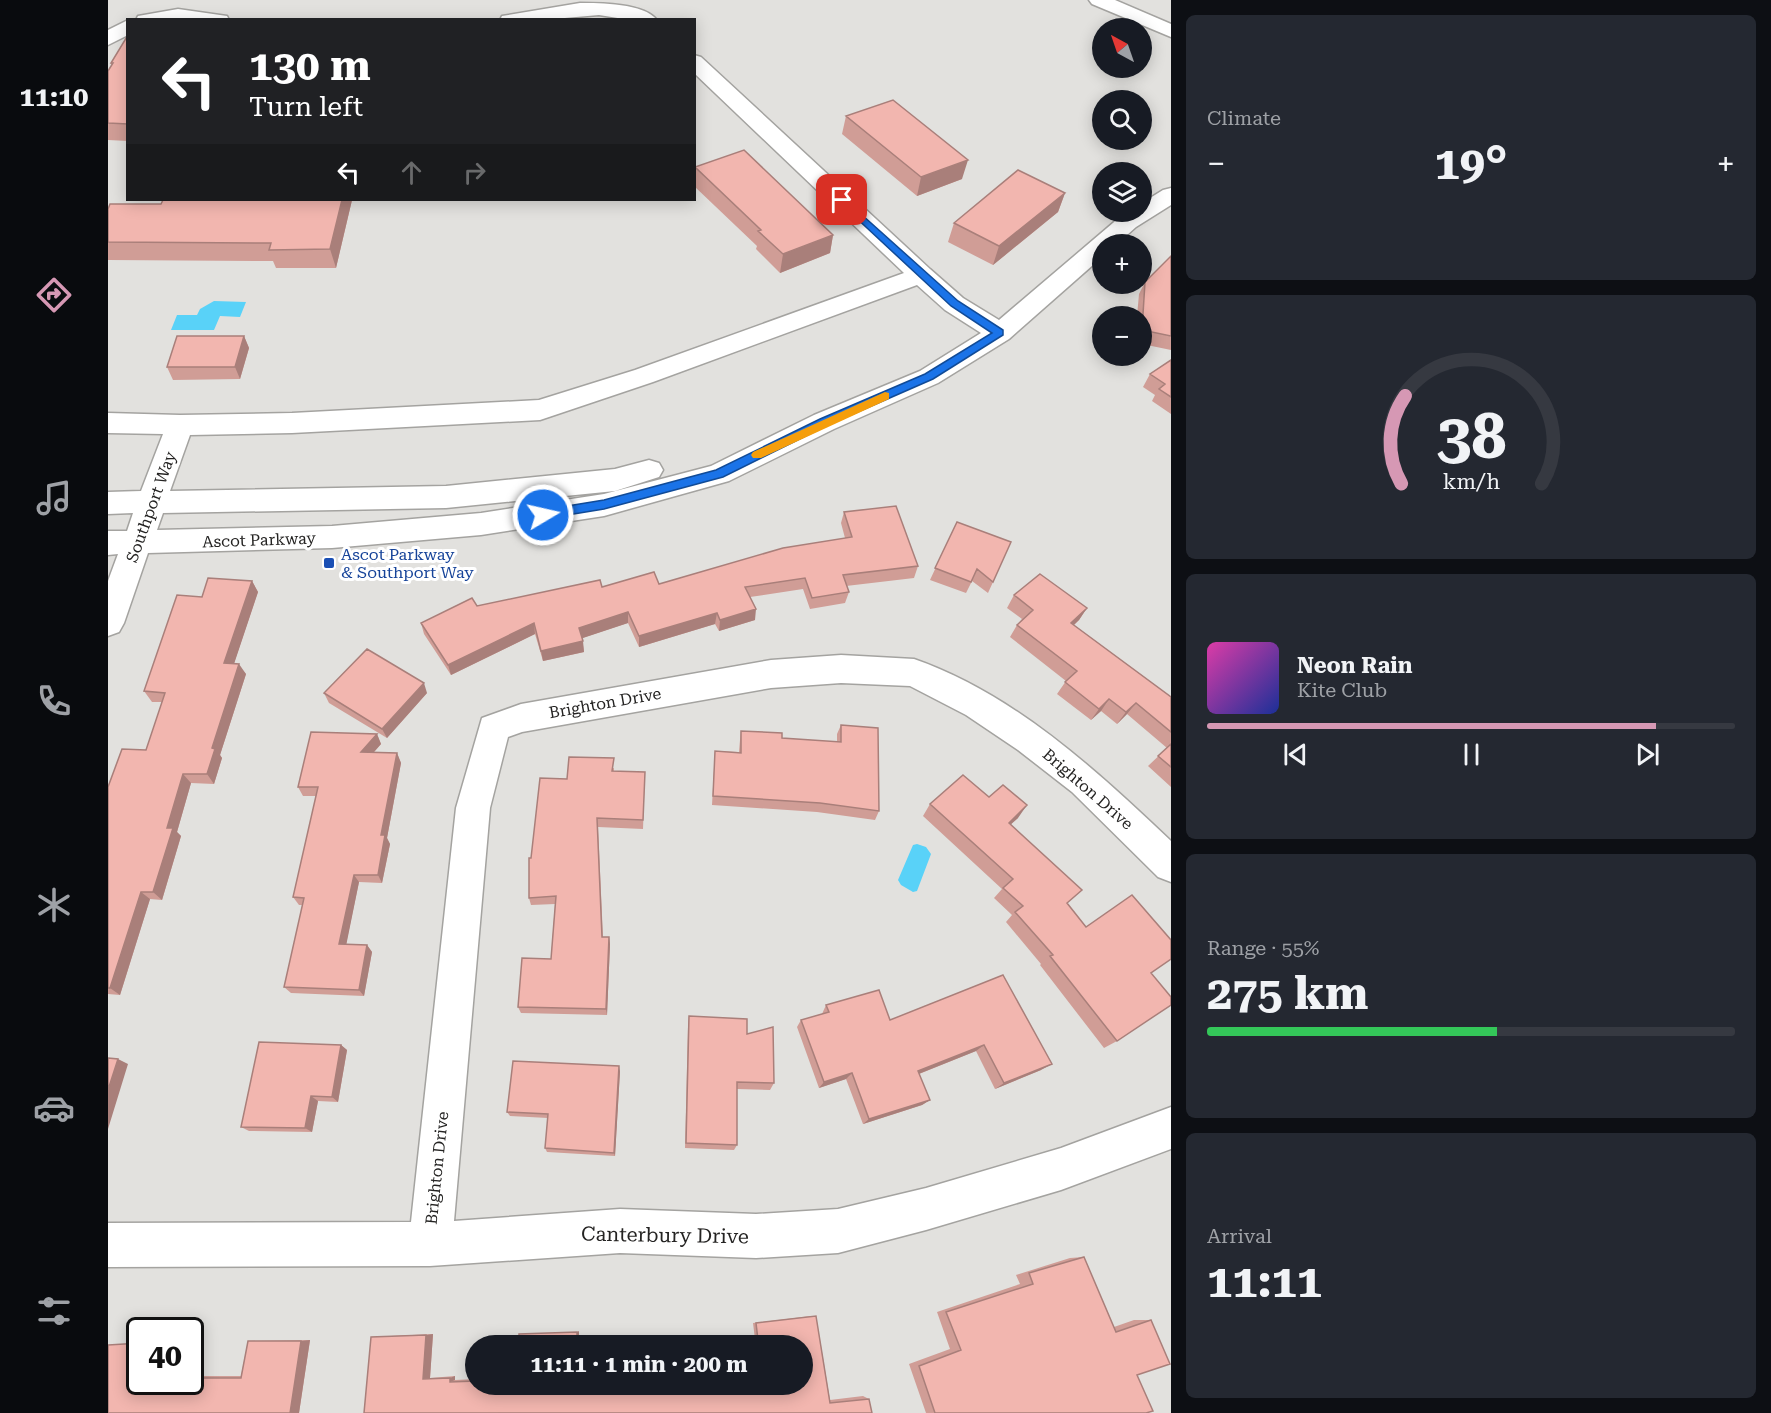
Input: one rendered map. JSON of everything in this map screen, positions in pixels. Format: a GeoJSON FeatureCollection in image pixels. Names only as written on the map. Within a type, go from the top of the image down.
{"type":"FeatureCollection","features":[{"type":"Feature","properties":{"kind":"street"},"geometry":{"type":"LineString","coordinates":[[1099,0],[1171,32]]}},
{"type":"Feature","properties":{"kind":"street"},"geometry":{"type":"LineString","coordinates":[[518,18],[572,6],[600,3],[617,5],[641,13],[646,18]]}},
{"type":"Feature","properties":{"kind":"street"},"geometry":{"type":"LineString","coordinates":[[158,18],[178,15],[203,18]]}},
{"type":"Feature","properties":{"kind":"street"},"geometry":{"type":"LineString","coordinates":[[108,39],[126,27]]}},
{"type":"Feature","properties":{"kind":"street"},"geometry":{"type":"LineString","coordinates":[[696,63],[921,275],[954,304],[1000,333]]}},
{"type":"Feature","properties":{"kind":"street","name":"Ascot Parkway"},"geometry":{"type":"LineString","coordinates":[[1115,234],[1128,222],[1171,195]]}},
{"type":"Feature","properties":{"kind":"street","name":"Ascot Parkway"},"geometry":{"type":"LineString","coordinates":[[108,543],[138,544],[394,534],[481,524],[604,505],[719,474],[824,422],[929,377],[1000,333],[1092,254]]}},
{"type":"Feature","properties":{"kind":"street"},"geometry":{"type":"LineString","coordinates":[[108,423],[180,425],[292,423],[540,410],[644,376],[921,275]]}},
{"type":"Feature","properties":{"kind":"street","name":"Ascot Parkway"},"geometry":{"type":"LineString","coordinates":[[108,503],[446,497],[615,480],[824,422]]}},
{"type":"Feature","properties":{"kind":"street","name":"Southport Way"},"geometry":{"type":"LineString","coordinates":[[108,623],[180,425]]}},
{"type":"Feature","properties":{"kind":"street","name":"Brighton Drive"},"geometry":{"type":"LineString","coordinates":[[430,1244],[473,808],[494,728],[521,718],[771,674],[841,669],[914,673],[978,705],[1030,740],[1084,782],[1171,865]]}},
{"type":"Feature","properties":{"kind":"street","name":"Canterbury Drive"},"geometry":{"type":"LineString","coordinates":[[108,1245],[430,1244],[620,1231],[756,1236],[838,1231],[926,1209],[1061,1169],[1171,1128]]}},
{"type":"Feature","properties":{"kind":"water"},"geometry":{"type":"Polygon","coordinates":[[[214,301],[246,302],[240,317],[220,316],[214,330],[171,330],[177,315],[197,315],[200,309],[214,301]]]}},
{"type":"Feature","properties":{"kind":"water"},"geometry":{"type":"Polygon","coordinates":[[[913,845],[926,847],[931,854],[917,891],[913,892],[901,885],[898,880],[913,845]]]}},
{"type":"Feature","properties":{"kind":"building"},"geometry":{"type":"Polygon","coordinates":[[[126,38],[126,124],[108,123],[108,71],[113,63],[111,63],[126,38]]]}},
{"type":"Feature","properties":{"kind":"building"},"geometry":{"type":"Polygon","coordinates":[[[893,100],[968,160],[921,177],[846,116],[893,100]]]}},
{"type":"Feature","properties":{"kind":"building"},"geometry":{"type":"Polygon","coordinates":[[[744,150],[833,235],[783,254],[696,167],[744,150]]]}},
{"type":"Feature","properties":{"kind":"building"},"geometry":{"type":"Polygon","coordinates":[[[1018,170],[1065,193],[999,246],[954,223],[1018,170]]]}},
{"type":"Feature","properties":{"kind":"building"},"geometry":{"type":"Polygon","coordinates":[[[162,201],[342,201],[330,249],[269,250],[271,243],[108,242],[110,204],[161,204],[162,201]]]}},
{"type":"Feature","properties":{"kind":"building"},"geometry":{"type":"Polygon","coordinates":[[[1171,256],[1171,336],[1152,332],[1152,306],[1144,306],[1144,294],[1152,294],[1152,275],[1171,256]]]}},
{"type":"Feature","properties":{"kind":"building"},"geometry":{"type":"Polygon","coordinates":[[[177,336],[244,336],[235,367],[167,367],[177,336]]]}},
{"type":"Feature","properties":{"kind":"building"},"geometry":{"type":"Polygon","coordinates":[[[1171,360],[1171,397],[1159,389],[1165,384],[1150,374],[1171,360]]]}},
{"type":"Feature","properties":{"kind":"building"},"geometry":{"type":"Polygon","coordinates":[[[896,506],[918,566],[843,575],[849,592],[812,598],[805,578],[745,587],[756,609],[720,620],[717,613],[639,636],[628,612],[579,628],[583,641],[541,651],[534,623],[448,665],[421,623],[472,598],[477,606],[600,580],[602,587],[654,572],[659,584],[783,548],[852,537],[844,512],[896,506]]]}},
{"type":"Feature","properties":{"kind":"building"},"geometry":{"type":"Polygon","coordinates":[[[957,522],[1011,542],[993,582],[977,569],[971,582],[935,568],[957,522]]]}},
{"type":"Feature","properties":{"kind":"building"},"geometry":{"type":"Polygon","coordinates":[[[1040,574],[1087,608],[1071,623],[1171,697],[1171,732],[1136,703],[1126,712],[1109,699],[1099,709],[1065,682],[1077,671],[1017,625],[1033,610],[1014,595],[1040,574]]]}},
{"type":"Feature","properties":{"kind":"building"},"geometry":{"type":"Polygon","coordinates":[[[208,578],[252,581],[224,663],[239,664],[212,748],[215,749],[207,774],[183,774],[167,828],[173,828],[153,892],[141,892],[110,988],[108,988],[108,787],[122,749],[146,750],[165,693],[144,691],[177,595],[202,597],[208,578]]]}},
{"type":"Feature","properties":{"kind":"building"},"geometry":{"type":"Polygon","coordinates":[[[367,649],[424,683],[382,729],[324,693],[367,649]]]}},
{"type":"Feature","properties":{"kind":"building"},"geometry":{"type":"Polygon","coordinates":[[[841,725],[878,728],[879,811],[820,803],[713,796],[715,751],[741,753],[741,731],[782,733],[782,738],[841,742],[841,725]]]}},
{"type":"Feature","properties":{"kind":"building"},"geometry":{"type":"Polygon","coordinates":[[[311,732],[377,734],[361,752],[397,753],[381,835],[385,835],[378,875],[354,875],[339,944],[367,945],[359,990],[284,987],[304,898],[293,897],[318,787],[298,787],[311,732]]]}},
{"type":"Feature","properties":{"kind":"building"},"geometry":{"type":"Polygon","coordinates":[[[1171,744],[1171,767],[1158,756],[1171,744]]]}},
{"type":"Feature","properties":{"kind":"building"},"geometry":{"type":"Polygon","coordinates":[[[569,757],[614,758],[612,771],[645,772],[643,820],[597,818],[602,937],[609,937],[606,1009],[518,1007],[522,958],[551,959],[556,896],[529,898],[529,858],[531,858],[540,778],[567,779],[569,757]]]}},
{"type":"Feature","properties":{"kind":"building"},"geometry":{"type":"Polygon","coordinates":[[[963,775],[989,797],[1003,785],[1027,805],[1009,823],[1082,890],[1067,903],[1086,927],[1132,895],[1171,940],[1171,959],[1151,973],[1171,997],[1171,1005],[1117,1041],[1050,956],[1053,955],[1015,912],[1023,906],[1003,888],[1013,879],[930,804],[963,775]]]}},
{"type":"Feature","properties":{"kind":"building"},"geometry":{"type":"Polygon","coordinates":[[[1003,975],[1052,1064],[1004,1083],[984,1045],[918,1071],[930,1100],[869,1119],[852,1073],[824,1082],[801,1020],[829,1012],[826,1005],[879,990],[890,1020],[1003,975]]]}},
{"type":"Feature","properties":{"kind":"building"},"geometry":{"type":"Polygon","coordinates":[[[689,1016],[747,1019],[747,1034],[773,1027],[774,1083],[737,1082],[737,1145],[686,1143],[689,1016]]]}},
{"type":"Feature","properties":{"kind":"building"},"geometry":{"type":"Polygon","coordinates":[[[259,1042],[341,1045],[332,1097],[311,1096],[305,1128],[241,1127],[259,1042]]]}},
{"type":"Feature","properties":{"kind":"building"},"geometry":{"type":"Polygon","coordinates":[[[108,1058],[118,1059],[108,1090],[108,1058]]]}},
{"type":"Feature","properties":{"kind":"building"},"geometry":{"type":"Polygon","coordinates":[[[513,1061],[619,1066],[614,1153],[545,1148],[548,1114],[507,1112],[513,1061]]]}},
{"type":"Feature","properties":{"kind":"building"},"geometry":{"type":"Polygon","coordinates":[[[1084,1257],[1116,1332],[1151,1320],[1170,1364],[1137,1375],[1153,1411],[1146,1413],[935,1413],[919,1366],[961,1350],[946,1312],[1033,1284],[1029,1273],[1084,1257]]]}},
{"type":"Feature","properties":{"kind":"building"},"geometry":{"type":"Polygon","coordinates":[[[816,1316],[830,1403],[869,1399],[872,1413],[364,1413],[371,1337],[426,1335],[423,1379],[450,1378],[450,1382],[465,1381],[465,1395],[813,1395],[813,1335],[757,1335],[756,1323],[816,1316]]]}},
{"type":"Feature","properties":{"kind":"building"},"geometry":{"type":"Polygon","coordinates":[[[577,1332],[577,1335],[519,1334],[577,1332]]]}},
{"type":"Feature","properties":{"kind":"building"},"geometry":{"type":"Polygon","coordinates":[[[248,1341],[301,1341],[290,1413],[108,1413],[108,1345],[126,1344],[126,1395],[204,1395],[204,1378],[241,1378],[248,1341]]]}},
{"type":"Feature","properties":{"kind":"slow traffic"},"geometry":{"type":"LineString","coordinates":[[757,455],[824,422],[885,396]]}},
{"type":"Feature","properties":{"kind":"place","name":"Ascot Parkway & Southport Way"},"geometry":{"type":"Point","coordinates":[329,563]}},
{"type":"Feature","properties":{"kind":"route"},"geometry":{"type":"LineString","coordinates":[[543,515],[604,505],[719,474],[824,422],[929,377],[1000,333],[954,304],[842,200]]}}]}
